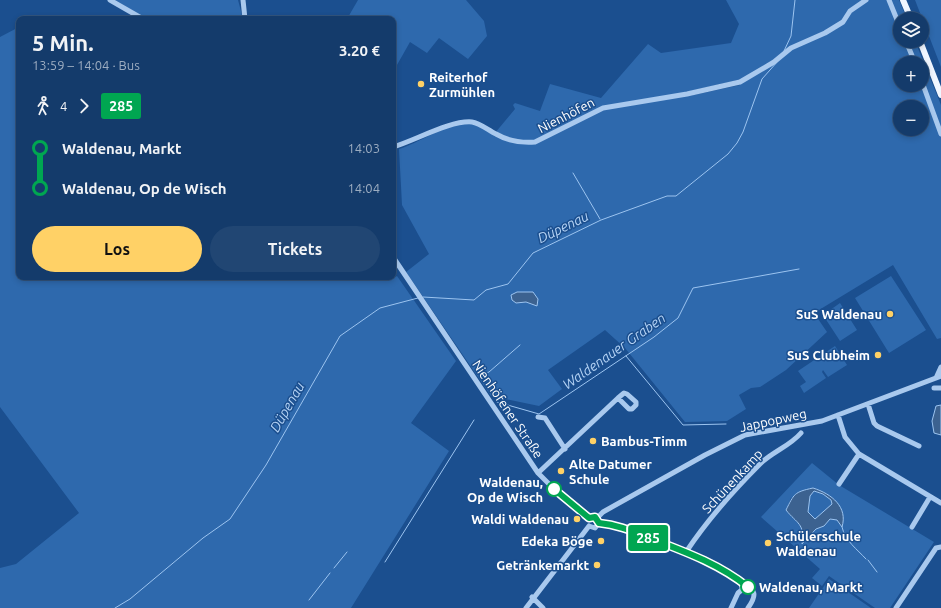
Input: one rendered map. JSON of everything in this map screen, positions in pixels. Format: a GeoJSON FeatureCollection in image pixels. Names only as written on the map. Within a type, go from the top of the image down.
{"type":"FeatureCollection","features":[{"type":"Feature","properties":{"kind":"main road"},"geometry":{"type":"LineString","coordinates":[[903,0],[908,12]]}},
{"type":"Feature","properties":{"kind":"main road"},"geometry":{"type":"LineString","coordinates":[[923,48],[941,95]]}},
{"type":"Feature","properties":{"kind":"street"},"geometry":{"type":"LineString","coordinates":[[110,0],[138,16]]}},
{"type":"Feature","properties":{"kind":"street"},"geometry":{"type":"LineString","coordinates":[[243,0],[246,16]]}},
{"type":"Feature","properties":{"kind":"street","name":"Nienhöfen"},"geometry":{"type":"LineString","coordinates":[[396,146],[408,143],[436,130],[472,122],[508,140],[525,143],[535,142],[603,108],[688,94],[740,82],[774,62],[785,52],[843,22],[850,11],[866,0]]}},
{"type":"Feature","properties":{"kind":"street"},"geometry":{"type":"LineString","coordinates":[[889,0],[894,12]]}},
{"type":"Feature","properties":{"kind":"street"},"geometry":{"type":"LineString","coordinates":[[926,92],[941,134]]}},
{"type":"Feature","properties":{"kind":"street","name":"Nienhöfener Straße"},"geometry":{"type":"LineString","coordinates":[[396,262],[538,473],[555,490],[589,518]]}},
{"type":"Feature","properties":{"kind":"street"},"geometry":{"type":"LineString","coordinates":[[939,378],[941,367]]}},
{"type":"Feature","properties":{"kind":"street","name":"Jappopweg"},"geometry":{"type":"LineString","coordinates":[[598,520],[603,512],[732,441],[759,432],[814,423],[939,378]]}},
{"type":"Feature","properties":{"kind":"street"},"geometry":{"type":"LineString","coordinates":[[934,388],[941,388]]}},
{"type":"Feature","properties":{"kind":"street"},"geometry":{"type":"LineString","coordinates":[[538,473],[618,398]]}},
{"type":"Feature","properties":{"kind":"street"},"geometry":{"type":"LineString","coordinates":[[868,404],[874,423],[877,426],[919,446]]}},
{"type":"Feature","properties":{"kind":"street"},"geometry":{"type":"LineString","coordinates":[[838,415],[845,437],[859,454],[941,503]]}},
{"type":"Feature","properties":{"kind":"street"},"geometry":{"type":"LineString","coordinates":[[538,417],[545,418],[564,450]]}},
{"type":"Feature","properties":{"kind":"street","name":"Schünenkamp"},"geometry":{"type":"LineString","coordinates":[[686,552],[709,522],[760,464],[771,454],[797,438],[801,433]]}},
{"type":"Feature","properties":{"kind":"street"},"geometry":{"type":"LineString","coordinates":[[839,484],[859,454]]}},
{"type":"Feature","properties":{"kind":"street"},"geometry":{"type":"LineString","coordinates":[[912,528],[930,497]]}},
{"type":"Feature","properties":{"kind":"street"},"geometry":{"type":"LineString","coordinates":[[526,608],[532,597],[589,526],[589,518],[593,516],[598,520],[622,527],[686,552],[721,568],[754,593],[754,598],[748,608]]}},
{"type":"Feature","properties":{"kind":"street"},"geometry":{"type":"LineString","coordinates":[[589,526],[595,528],[598,520]]}},
{"type":"Feature","properties":{"kind":"street"},"geometry":{"type":"LineString","coordinates":[[896,608],[936,548],[941,547]]}},
{"type":"Feature","properties":{"kind":"street"},"geometry":{"type":"LineString","coordinates":[[731,608],[742,588],[740,581]]}},
{"type":"Feature","properties":{"kind":"street"},"geometry":{"type":"LineString","coordinates":[[742,588],[748,587]]}},
{"type":"Feature","properties":{"kind":"street"},"geometry":{"type":"LineString","coordinates":[[532,597],[543,608]]}},
{"type":"Feature","properties":{"kind":"shaded area"},"geometry":{"type":"Polygon","coordinates":[[[115,0],[238,0],[242,15],[242,16],[142,16],[115,0]]]}},
{"type":"Feature","properties":{"kind":"shaded area"},"geometry":{"type":"Polygon","coordinates":[[[358,0],[466,0],[484,21],[487,36],[468,59],[439,38],[427,53],[410,42],[396,67],[396,16],[349,16],[358,0]]]}},
{"type":"Feature","properties":{"kind":"shaded area"},"geometry":{"type":"Polygon","coordinates":[[[726,0],[899,0],[904,12],[893,12],[893,48],[918,48],[921,56],[893,56],[893,92],[929,92],[929,75],[941,105],[941,338],[937,339],[893,265],[814,313],[827,332],[786,370],[760,387],[751,388],[739,395],[746,409],[727,421],[685,422],[625,348],[605,330],[548,370],[562,389],[539,406],[491,396],[406,272],[429,254],[402,205],[399,149],[415,143],[442,129],[458,124],[473,124],[495,133],[515,109],[513,105],[515,103],[540,111],[550,84],[601,98],[648,44],[661,53],[731,43],[739,24],[726,0]],[[738,80],[686,92],[689,96],[740,85],[738,80]]]}},
{"type":"Feature","properties":{"kind":"shaded area"},"geometry":{"type":"Polygon","coordinates":[[[915,0],[941,0],[941,67],[929,36],[929,12],[920,12],[915,0]]]}},
{"type":"Feature","properties":{"kind":"shaded area"},"geometry":{"type":"Polygon","coordinates":[[[16,29],[16,280],[388,281],[396,280],[397,276],[456,361],[411,423],[449,451],[351,608],[0,608],[0,568],[16,564],[79,513],[0,407],[0,37],[16,29]]]}},
{"type":"Feature","properties":{"kind":"shaded area","name":"SuS Waldenau"},"geometry":{"type":"Polygon","coordinates":[[[891,276],[926,330],[889,353],[855,298],[891,276]]]}},
{"type":"Feature","properties":{"kind":"shaded area"},"geometry":{"type":"Polygon","coordinates":[[[517,292],[533,292],[538,299],[537,306],[526,302],[516,303],[512,300],[511,295],[517,292]]]}},
{"type":"Feature","properties":{"kind":"shaded area"},"geometry":{"type":"Polygon","coordinates":[[[840,303],[857,330],[840,341],[823,315],[840,303]]]}},
{"type":"Feature","properties":{"kind":"shaded area"},"geometry":{"type":"Polygon","coordinates":[[[835,346],[847,365],[828,377],[823,370],[822,372],[826,378],[804,393],[800,386],[806,382],[798,371],[835,346]]]}},
{"type":"Feature","properties":{"kind":"shaded area"},"geometry":{"type":"Polygon","coordinates":[[[941,405],[941,435],[934,433],[932,421],[936,406],[941,405]]]}},
{"type":"Feature","properties":{"kind":"shaded area"},"geometry":{"type":"Polygon","coordinates":[[[812,463],[839,485],[934,542],[890,608],[875,608],[829,576],[822,586],[812,578],[820,569],[761,517],[812,463]],[[813,488],[791,498],[786,510],[801,527],[803,536],[802,543],[816,529],[824,526],[830,518],[837,520],[832,498],[813,488]]]}},
{"type":"Feature","properties":{"kind":"shaded area"},"geometry":{"type":"Polygon","coordinates":[[[813,488],[820,491],[837,502],[843,513],[843,520],[842,527],[837,520],[830,519],[824,526],[816,529],[802,544],[803,537],[801,528],[797,521],[786,510],[795,494],[813,488]],[[814,491],[810,496],[808,512],[815,519],[832,504],[831,500],[823,494],[814,491]]]}},
{"type":"Feature","properties":{"kind":"shaded area"},"geometry":{"type":"Polygon","coordinates":[[[814,491],[823,494],[831,500],[832,505],[815,519],[808,512],[810,496],[814,491]]]}},
{"type":"Feature","properties":{"kind":"shaded area"},"geometry":{"type":"Polygon","coordinates":[[[829,579],[871,608],[809,608],[829,579]]]}},
{"type":"Feature","properties":{"kind":"waterway","name":"Düpenau"},"geometry":{"type":"LineString","coordinates":[[784,51],[791,36],[795,0]]}},
{"type":"Feature","properties":{"kind":"waterway","name":"Düpenau"},"geometry":{"type":"LineString","coordinates":[[423,297],[474,300],[486,290],[508,284],[533,253],[601,220],[667,196],[676,196],[728,154],[737,143],[743,132],[762,79],[778,61]]}},
{"type":"Feature","properties":{"kind":"waterway"},"geometry":{"type":"LineString","coordinates":[[573,173],[600,219]]}},
{"type":"Feature","properties":{"kind":"waterway","name":"Waldenauer Graben"},"geometry":{"type":"LineString","coordinates":[[497,402],[539,414],[654,337],[678,318],[693,288],[799,269]]}},
{"type":"Feature","properties":{"kind":"waterway","name":"Düpenau"},"geometry":{"type":"LineString","coordinates":[[115,608],[130,599],[203,538],[230,519],[266,465],[340,336],[380,308],[418,298]]}},
{"type":"Feature","properties":{"kind":"waterway"},"geometry":{"type":"LineString","coordinates":[[480,376],[489,372],[520,345]]}},
{"type":"Feature","properties":{"kind":"waterway"},"geometry":{"type":"LineString","coordinates":[[626,356],[683,425],[726,424]]}},
{"type":"Feature","properties":{"kind":"waterway","name":"Waldenauer Graben"},"geometry":{"type":"LineString","coordinates":[[385,562],[474,420]]}},
{"type":"Feature","properties":{"kind":"waterway"},"geometry":{"type":"LineString","coordinates":[[842,527],[849,541],[866,559]]}},
{"type":"Feature","properties":{"kind":"waterway"},"geometry":{"type":"LineString","coordinates":[[334,568],[347,552]]}},
{"type":"Feature","properties":{"kind":"waterway"},"geometry":{"type":"LineString","coordinates":[[868,560],[877,572]]}},
{"type":"Feature","properties":{"kind":"waterway"},"geometry":{"type":"LineString","coordinates":[[309,600],[330,573]]}},
{"type":"Feature","properties":{"kind":"bus line","name":"285"},"geometry":{"type":"LineString","coordinates":[[554,489],[589,518],[593,516],[599,520],[599,523],[622,527],[693,555],[721,568],[748,587]]}},
{"type":"Feature","properties":{"kind":"place","name":"Reiterhof Zurmühlen"},"geometry":{"type":"Point","coordinates":[421,84]}},
{"type":"Feature","properties":{"kind":"place","name":"SuS Waldenau"},"geometry":{"type":"Point","coordinates":[890,314]}},
{"type":"Feature","properties":{"kind":"place","name":"SuS Clubheim"},"geometry":{"type":"Point","coordinates":[878,355]}},
{"type":"Feature","properties":{"kind":"place","name":"Bambus-Timm"},"geometry":{"type":"Point","coordinates":[593,441]}},
{"type":"Feature","properties":{"kind":"place","name":"Alte Datumer Schule"},"geometry":{"type":"Point","coordinates":[561,471]}},
{"type":"Feature","properties":{"kind":"place","name":"Waldenau, Op de Wisch"},"geometry":{"type":"Point","coordinates":[554,489]}},
{"type":"Feature","properties":{"kind":"place","name":"Waldi Waldenau"},"geometry":{"type":"Point","coordinates":[577,519]}},
{"type":"Feature","properties":{"kind":"place","name":"Edeka Böge"},"geometry":{"type":"Point","coordinates":[601,541]}},
{"type":"Feature","properties":{"kind":"place","name":"Schülerschule Waldenau"},"geometry":{"type":"Point","coordinates":[768,543]}},
{"type":"Feature","properties":{"kind":"place","name":"Getränkemarkt"},"geometry":{"type":"Point","coordinates":[597,565]}},
{"type":"Feature","properties":{"kind":"place","name":"Waldenau, Markt"},"geometry":{"type":"Point","coordinates":[748,587]}}]}
